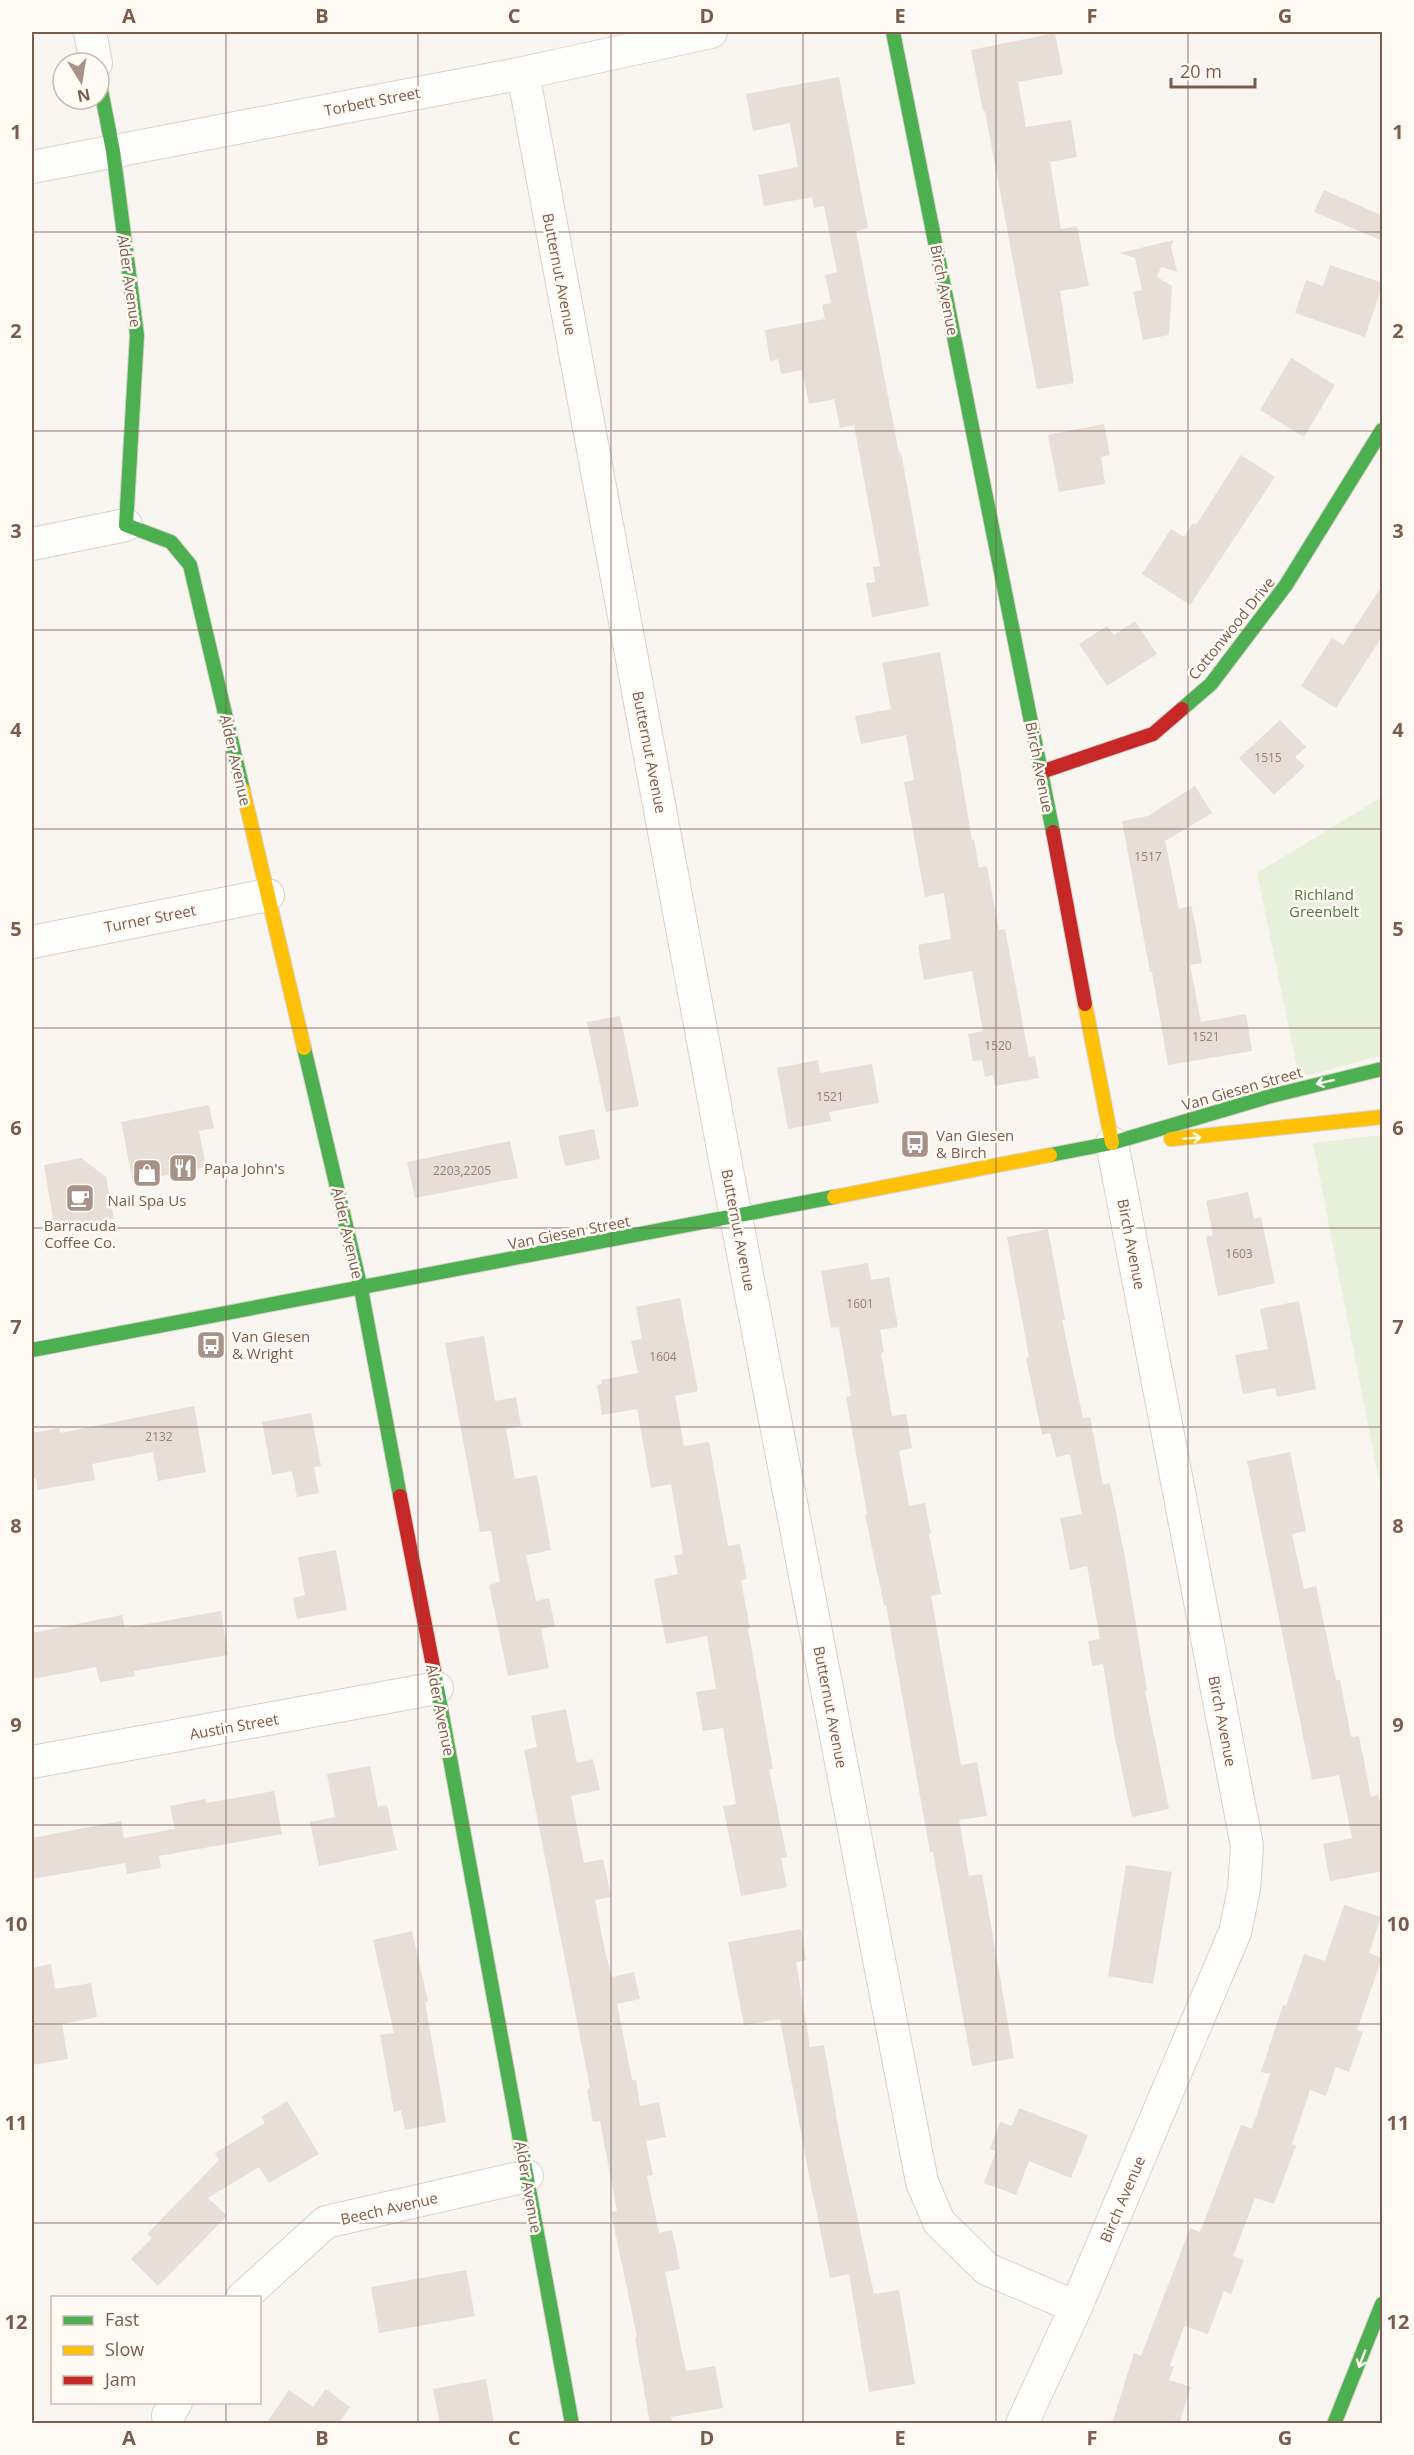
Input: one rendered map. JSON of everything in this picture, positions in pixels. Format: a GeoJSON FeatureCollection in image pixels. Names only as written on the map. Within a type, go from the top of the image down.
{"type":"FeatureCollection","features":[{"type":"Feature","properties":{"kind":"main road","name":"Birch Avenue"},"geometry":{"type":"LineString","coordinates":[[894,32],[1112,1143]]}},
{"type":"Feature","properties":{"kind":"main road","name":"Alder Avenue"},"geometry":{"type":"LineString","coordinates":[[105,111],[113,151],[137,335],[126,525],[171,542],[190,565],[361,1289],[572,2424]]}},
{"type":"Feature","properties":{"kind":"main road","name":"Cottonwood Drive"},"geometry":{"type":"LineString","coordinates":[[1041,772],[1154,734],[1211,684],[1286,585],[1383,430]]}},
{"type":"Feature","properties":{"kind":"main road","name":"Van Giesen Street"},"geometry":{"type":"LineString","coordinates":[[32,1350],[361,1289],[1112,1143],[1270,1096],[1383,1070]]}},
{"type":"Feature","properties":{"kind":"main road","name":"Van Giesen Street"},"geometry":{"type":"LineString","coordinates":[[1112,1143],[1253,1132],[1383,1117]]}},
{"type":"Feature","properties":{"kind":"main road"},"geometry":{"type":"LineString","coordinates":[[1334,2424],[1383,2304]]}},
{"type":"Feature","properties":{"kind":"street"},"geometry":{"type":"LineString","coordinates":[[90,32],[94,51]]}},
{"type":"Feature","properties":{"kind":"street","name":"Torbett Street"},"geometry":{"type":"LineString","coordinates":[[32,167],[523,73],[711,32]]}},
{"type":"Feature","properties":{"kind":"street","name":"Butternut Avenue"},"geometry":{"type":"LineString","coordinates":[[523,73],[736,1215],[922,2182],[939,2222],[987,2269],[1076,2307]]}},
{"type":"Feature","properties":{"kind":"street"},"geometry":{"type":"LineString","coordinates":[[32,544],[126,525]]}},
{"type":"Feature","properties":{"kind":"street","name":"Turner Street"},"geometry":{"type":"LineString","coordinates":[[32,942],[268,895]]}},
{"type":"Feature","properties":{"kind":"street","name":"Birch Avenue"},"geometry":{"type":"LineString","coordinates":[[1022,2424],[1076,2307],[1235,1932],[1244,1889],[1247,1846],[1112,1143]]}},
{"type":"Feature","properties":{"kind":"street","name":"Austin Street"},"geometry":{"type":"LineString","coordinates":[[32,1762],[437,1688]]}},
{"type":"Feature","properties":{"kind":"street","name":"Beech Avenue"},"geometry":{"type":"LineString","coordinates":[[244,2296],[326,2222],[527,2176]]}},
{"type":"Feature","properties":{"kind":"green space","name":"Richland Greenbelt"},"geometry":{"type":"Polygon","coordinates":[[[1382,797],[1382,1055],[1307,1076],[1297,1067],[1257,873],[1382,797]]]}},
{"type":"Feature","properties":{"kind":"green space"},"geometry":{"type":"Polygon","coordinates":[[[1382,1135],[1382,1496],[1313,1143],[1382,1135]]]}},
{"type":"Feature","properties":{"kind":"building"},"geometry":{"type":"Polygon","coordinates":[[[1055,33],[1063,74],[1018,82],[1026,127],[1071,120],[1077,157],[1050,162],[1061,229],[1077,226],[1089,286],[1060,291],[1074,383],[1037,389],[985,111],[983,111],[971,50],[1055,33]]]}},
{"type":"Feature","properties":{"kind":"building"},"geometry":{"type":"Polygon","coordinates":[[[839,77],[868,228],[856,231],[899,453],[901,452],[929,606],[872,617],[866,583],[875,582],[873,567],[880,566],[854,425],[840,428],[834,399],[809,404],[802,370],[781,374],[778,359],[770,361],[765,330],[825,319],[822,305],[831,303],[825,275],[837,272],[824,206],[814,208],[812,197],[764,206],[758,175],[798,167],[790,123],[753,131],[746,94],[839,77]]]}},
{"type":"Feature","properties":{"kind":"building"},"geometry":{"type":"Polygon","coordinates":[[[1324,190],[1383,216],[1383,241],[1314,212],[1324,190]]]}},
{"type":"Feature","properties":{"kind":"building"},"geometry":{"type":"Polygon","coordinates":[[[1174,240],[1171,246],[1177,272],[1161,267],[1157,277],[1172,286],[1169,335],[1143,340],[1133,292],[1142,290],[1135,258],[1120,253],[1174,240]]]}},
{"type":"Feature","properties":{"kind":"building"},"geometry":{"type":"Polygon","coordinates":[[[1330,265],[1383,283],[1365,337],[1295,313],[1306,280],[1323,286],[1330,265]]]}},
{"type":"Feature","properties":{"kind":"building"},"geometry":{"type":"Polygon","coordinates":[[[1291,358],[1335,385],[1304,437],[1260,410],[1291,358]]]}},
{"type":"Feature","properties":{"kind":"building"},"geometry":{"type":"Polygon","coordinates":[[[1104,424],[1110,455],[1101,457],[1105,484],[1059,492],[1048,435],[1104,424]]]}},
{"type":"Feature","properties":{"kind":"building"},"geometry":{"type":"Polygon","coordinates":[[[1241,455],[1275,477],[1190,605],[1142,574],[1171,529],[1184,537],[1193,523],[1196,525],[1241,455]]]}},
{"type":"Feature","properties":{"kind":"building"},"geometry":{"type":"Polygon","coordinates":[[[1383,584],[1383,635],[1336,708],[1301,686],[1332,638],[1343,645],[1383,584]]]}},
{"type":"Feature","properties":{"kind":"building"},"geometry":{"type":"Polygon","coordinates":[[[1135,621],[1157,654],[1107,686],[1079,644],[1107,626],[1114,635],[1135,621]]]}},
{"type":"Feature","properties":{"kind":"building"},"geometry":{"type":"Polygon","coordinates":[[[940,652],[972,840],[974,840],[979,868],[987,866],[999,930],[1005,929],[1029,1057],[1035,1056],[1039,1078],[995,1086],[993,1075],[985,1077],[982,1060],[973,1061],[968,1034],[983,1031],[972,971],[924,980],[918,945],[951,939],[944,893],[925,897],[904,782],[914,780],[906,735],[861,744],[855,716],[891,709],[882,663],[940,652]]]}},
{"type":"Feature","properties":{"kind":"building"},"geometry":{"type":"Polygon","coordinates":[[[1280,720],[1306,747],[1295,757],[1305,766],[1274,795],[1239,758],[1280,720]]]}},
{"type":"Feature","properties":{"kind":"building"},"geometry":{"type":"Polygon","coordinates":[[[1195,786],[1212,813],[1165,841],[1179,909],[1191,906],[1194,918],[1202,963],[1190,965],[1201,1022],[1246,1014],[1252,1051],[1168,1065],[1122,821],[1148,816],[1195,786]]]}},
{"type":"Feature","properties":{"kind":"building"},"geometry":{"type":"Polygon","coordinates":[[[620,1016],[639,1106],[606,1112],[587,1022],[620,1016]]]}},
{"type":"Feature","properties":{"kind":"building"},"geometry":{"type":"Polygon","coordinates":[[[818,1060],[820,1073],[872,1064],[879,1103],[829,1112],[831,1121],[788,1129],[777,1068],[818,1060]]]}},
{"type":"Feature","properties":{"kind":"building"},"geometry":{"type":"Polygon","coordinates":[[[209,1105],[214,1128],[199,1131],[206,1167],[133,1182],[121,1122],[209,1105]]]}},
{"type":"Feature","properties":{"kind":"building"},"geometry":{"type":"Polygon","coordinates":[[[594,1129],[600,1159],[565,1166],[558,1136],[594,1129]]]}},
{"type":"Feature","properties":{"kind":"building"},"geometry":{"type":"Polygon","coordinates":[[[510,1141],[518,1178],[415,1198],[407,1162],[510,1141]]]}},
{"type":"Feature","properties":{"kind":"building","name":"Barracuda Coffee Co."},"geometry":{"type":"Polygon","coordinates":[[[81,1158],[106,1177],[114,1219],[55,1230],[44,1165],[81,1158]]]}},
{"type":"Feature","properties":{"kind":"building"},"geometry":{"type":"Polygon","coordinates":[[[1248,1192],[1254,1219],[1261,1217],[1275,1283],[1218,1296],[1206,1237],[1213,1235],[1206,1201],[1248,1192]]]}},
{"type":"Feature","properties":{"kind":"building"},"geometry":{"type":"Polygon","coordinates":[[[1048,1229],[1065,1320],[1062,1320],[1083,1418],[1090,1417],[1103,1485],[1110,1483],[1125,1558],[1147,1691],[1145,1691],[1169,1809],[1132,1817],[1114,1733],[1103,1664],[1092,1666],[1088,1641],[1100,1639],[1087,1566],[1070,1570],[1060,1518],[1082,1514],[1070,1454],[1056,1457],[1050,1433],[1042,1435],[1026,1358],[1029,1357],[1007,1237],[1048,1229]]]}},
{"type":"Feature","properties":{"kind":"building"},"geometry":{"type":"Polygon","coordinates":[[[868,1263],[871,1280],[889,1277],[898,1327],[880,1330],[884,1352],[881,1353],[892,1416],[906,1414],[912,1448],[899,1451],[909,1506],[925,1503],[941,1594],[931,1596],[961,1765],[977,1762],[987,1816],[959,1820],[969,1876],[982,1874],[1014,2058],[972,2066],[933,1852],[930,1852],[886,1605],[884,1605],[865,1515],[867,1514],[846,1397],[851,1396],[839,1327],[831,1328],[821,1271],[868,1263]]]}},
{"type":"Feature","properties":{"kind":"building"},"geometry":{"type":"Polygon","coordinates":[[[680,1298],[698,1391],[675,1396],[684,1446],[709,1442],[728,1546],[740,1544],[747,1579],[741,1580],[750,1629],[748,1629],[773,1769],[769,1769],[787,1857],[781,1858],[787,1887],[741,1896],[723,1806],[736,1804],[723,1728],[703,1731],[696,1692],[716,1689],[707,1636],[666,1644],[654,1579],[678,1574],[674,1556],[683,1554],[671,1484],[651,1488],[637,1409],[602,1415],[597,1385],[602,1384],[601,1380],[638,1373],[631,1341],[642,1339],[636,1307],[680,1298]]]}},
{"type":"Feature","properties":{"kind":"building"},"geometry":{"type":"Polygon","coordinates":[[[1299,1301],[1316,1389],[1277,1397],[1275,1388],[1243,1394],[1235,1355],[1268,1349],[1260,1309],[1299,1301]]]}},
{"type":"Feature","properties":{"kind":"building"},"geometry":{"type":"Polygon","coordinates":[[[484,1336],[495,1401],[516,1397],[521,1426],[506,1429],[515,1479],[537,1475],[551,1550],[526,1555],[536,1601],[549,1598],[555,1626],[541,1629],[549,1668],[508,1676],[489,1585],[500,1582],[491,1531],[480,1532],[445,1343],[484,1336]]]}},
{"type":"Feature","properties":{"kind":"building"},"geometry":{"type":"Polygon","coordinates":[[[194,1406],[206,1472],[158,1481],[153,1452],[92,1464],[95,1480],[38,1490],[36,1478],[32,1478],[32,1433],[59,1428],[60,1433],[194,1406]]]}},
{"type":"Feature","properties":{"kind":"building"},"geometry":{"type":"Polygon","coordinates":[[[311,1413],[321,1466],[314,1467],[319,1493],[297,1497],[292,1471],[272,1475],[262,1422],[311,1413]]]}},
{"type":"Feature","properties":{"kind":"building"},"geometry":{"type":"Polygon","coordinates":[[[1290,1452],[1306,1531],[1292,1534],[1304,1589],[1316,1586],[1336,1680],[1340,1680],[1351,1737],[1359,1736],[1371,1797],[1378,1795],[1383,1814],[1383,1871],[1330,1881],[1323,1844],[1352,1838],[1339,1775],[1312,1780],[1247,1461],[1290,1452]]]}},
{"type":"Feature","properties":{"kind":"building"},"geometry":{"type":"Polygon","coordinates":[[[336,1550],[347,1610],[297,1619],[293,1598],[305,1595],[298,1557],[336,1550]]]}},
{"type":"Feature","properties":{"kind":"building"},"geometry":{"type":"Polygon","coordinates":[[[221,1611],[228,1655],[134,1671],[135,1676],[100,1682],[96,1667],[32,1679],[32,1633],[122,1615],[125,1628],[221,1611]]]}},
{"type":"Feature","properties":{"kind":"building"},"geometry":{"type":"Polygon","coordinates":[[[566,1709],[577,1763],[593,1759],[600,1790],[571,1796],[584,1863],[603,1859],[611,1897],[595,1900],[605,1951],[612,1977],[634,1972],[640,1999],[617,2004],[632,2080],[636,2080],[640,2106],[659,2102],[666,2137],[646,2141],[653,2175],[647,2176],[659,2233],[672,2230],[680,2269],[665,2272],[686,2371],[715,2366],[723,2408],[671,2417],[672,2424],[650,2424],[635,2338],[637,2337],[611,2212],[617,2211],[600,2121],[593,2122],[587,2089],[590,2088],[524,1750],[537,1747],[531,1716],[566,1709]]]}},
{"type":"Feature","properties":{"kind":"building"},"geometry":{"type":"Polygon","coordinates":[[[370,1766],[378,1807],[387,1805],[397,1850],[319,1866],[310,1822],[335,1817],[327,1774],[370,1766]]]}},
{"type":"Feature","properties":{"kind":"building"},"geometry":{"type":"Polygon","coordinates":[[[274,1791],[282,1834],[159,1856],[161,1868],[127,1874],[125,1863],[32,1879],[32,1838],[121,1821],[124,1838],[175,1829],[170,1806],[205,1799],[206,1803],[274,1791]]]}},
{"type":"Feature","properties":{"kind":"building"},"geometry":{"type":"Polygon","coordinates":[[[1126,1865],[1172,1872],[1153,1984],[1108,1976],[1126,1865]]]}},
{"type":"Feature","properties":{"kind":"building"},"geometry":{"type":"Polygon","coordinates":[[[1344,1905],[1381,1917],[1369,1953],[1382,1958],[1357,2030],[1363,2032],[1349,2072],[1336,2067],[1326,2096],[1310,2090],[1292,2144],[1296,2146],[1274,2204],[1255,2198],[1233,2256],[1244,2260],[1231,2294],[1224,2291],[1208,2334],[1184,2326],[1170,2366],[1174,2367],[1169,2380],[1191,2387],[1179,2424],[1112,2424],[1134,2353],[1141,2356],[1190,2228],[1200,2232],[1241,2125],[1252,2129],[1270,2074],[1261,2072],[1283,2005],[1286,2006],[1304,1954],[1325,1961],[1344,1905]]]}},
{"type":"Feature","properties":{"kind":"building"},"geometry":{"type":"Polygon","coordinates":[[[801,1929],[806,1960],[796,1962],[810,2047],[824,2045],[840,2137],[874,2294],[899,2290],[915,2384],[869,2392],[849,2274],[830,2278],[780,2019],[744,2025],[728,1942],[801,1929]]]}},
{"type":"Feature","properties":{"kind":"building"},"geometry":{"type":"Polygon","coordinates":[[[412,1931],[428,2001],[425,2002],[446,2122],[405,2130],[401,2110],[394,2112],[380,2035],[394,2033],[373,1940],[412,1931]]]}},
{"type":"Feature","properties":{"kind":"building"},"geometry":{"type":"Polygon","coordinates":[[[51,1964],[55,1989],[91,1983],[97,2017],[62,2024],[68,2059],[32,2065],[32,1968],[51,1964]]]}},
{"type":"Feature","properties":{"kind":"building"},"geometry":{"type":"Polygon","coordinates":[[[287,2101],[319,2154],[269,2183],[259,2167],[208,2198],[227,2216],[158,2286],[131,2259],[152,2238],[147,2234],[219,2160],[215,2153],[265,2123],[261,2117],[287,2101]]]}},
{"type":"Feature","properties":{"kind":"building"},"geometry":{"type":"Polygon","coordinates":[[[1019,2108],[1088,2135],[1071,2178],[1029,2161],[1016,2195],[984,2183],[996,2151],[990,2149],[1000,2122],[1012,2126],[1019,2108]]]}},
{"type":"Feature","properties":{"kind":"building"},"geometry":{"type":"Polygon","coordinates":[[[466,2270],[475,2316],[379,2333],[371,2287],[466,2270]]]}},
{"type":"Feature","properties":{"kind":"building"},"geometry":{"type":"Polygon","coordinates":[[[486,2379],[494,2424],[440,2424],[433,2389],[486,2379]]]}},
{"type":"Feature","properties":{"kind":"building"},"geometry":{"type":"Polygon","coordinates":[[[326,2389],[350,2407],[338,2424],[266,2424],[289,2390],[313,2407],[326,2389]]]}},
{"type":"Feature","properties":{"kind":"traffic: fast"},"geometry":{"type":"LineString","coordinates":[[893,32],[1053,832]]}},
{"type":"Feature","properties":{"kind":"traffic: fast"},"geometry":{"type":"LineString","coordinates":[[105,111],[113,151],[137,335],[126,525],[171,542],[190,565],[243,790]]}},
{"type":"Feature","properties":{"kind":"traffic: fast"},"geometry":{"type":"LineString","coordinates":[[1182,709],[1211,684],[1286,585],[1382,430]]}},
{"type":"Feature","properties":{"kind":"traffic: fast"},"geometry":{"type":"LineString","coordinates":[[304,1048],[361,1289],[400,1496]]}},
{"type":"Feature","properties":{"kind":"traffic: fast"},"geometry":{"type":"LineString","coordinates":[[1050,1155],[1112,1143],[1271,1096],[1382,1069]]}},
{"type":"Feature","properties":{"kind":"traffic: fast"},"geometry":{"type":"LineString","coordinates":[[32,1350],[834,1197]]}},
{"type":"Feature","properties":{"kind":"traffic: fast"},"geometry":{"type":"LineString","coordinates":[[434,1671],[572,2424]]}},
{"type":"Feature","properties":{"kind":"traffic: fast"},"geometry":{"type":"LineString","coordinates":[[1334,2424],[1382,2304]]}},
{"type":"Feature","properties":{"kind":"traffic: slow"},"geometry":{"type":"LineString","coordinates":[[243,790],[304,1048]]}},
{"type":"Feature","properties":{"kind":"traffic: slow"},"geometry":{"type":"LineString","coordinates":[[1085,1004],[1112,1143]]}},
{"type":"Feature","properties":{"kind":"traffic: slow"},"geometry":{"type":"LineString","coordinates":[[1171,1139],[1382,1117]]}},
{"type":"Feature","properties":{"kind":"traffic: slow"},"geometry":{"type":"LineString","coordinates":[[834,1197],[1050,1155]]}},
{"type":"Feature","properties":{"kind":"traffic: jam"},"geometry":{"type":"LineString","coordinates":[[1041,772],[1153,734],[1182,709]]}},
{"type":"Feature","properties":{"kind":"traffic: jam"},"geometry":{"type":"LineString","coordinates":[[1053,832],[1085,1004]]}},
{"type":"Feature","properties":{"kind":"traffic: jam"},"geometry":{"type":"LineString","coordinates":[[400,1496],[434,1671]]}},
{"type":"Feature","properties":{"kind":"place","name":"Van Giesen & Birch"},"geometry":{"type":"Point","coordinates":[915,1144]}},
{"type":"Feature","properties":{"kind":"place","name":"Papa John's"},"geometry":{"type":"Point","coordinates":[183,1168]}},
{"type":"Feature","properties":{"kind":"place","name":"Nail Spa Us"},"geometry":{"type":"Point","coordinates":[147,1173]}},
{"type":"Feature","properties":{"kind":"place","name":"Barracuda Coffee Co."},"geometry":{"type":"Point","coordinates":[80,1198]}},
{"type":"Feature","properties":{"kind":"place","name":"Van Giesen & Wright"},"geometry":{"type":"Point","coordinates":[211,1345]}}]}
